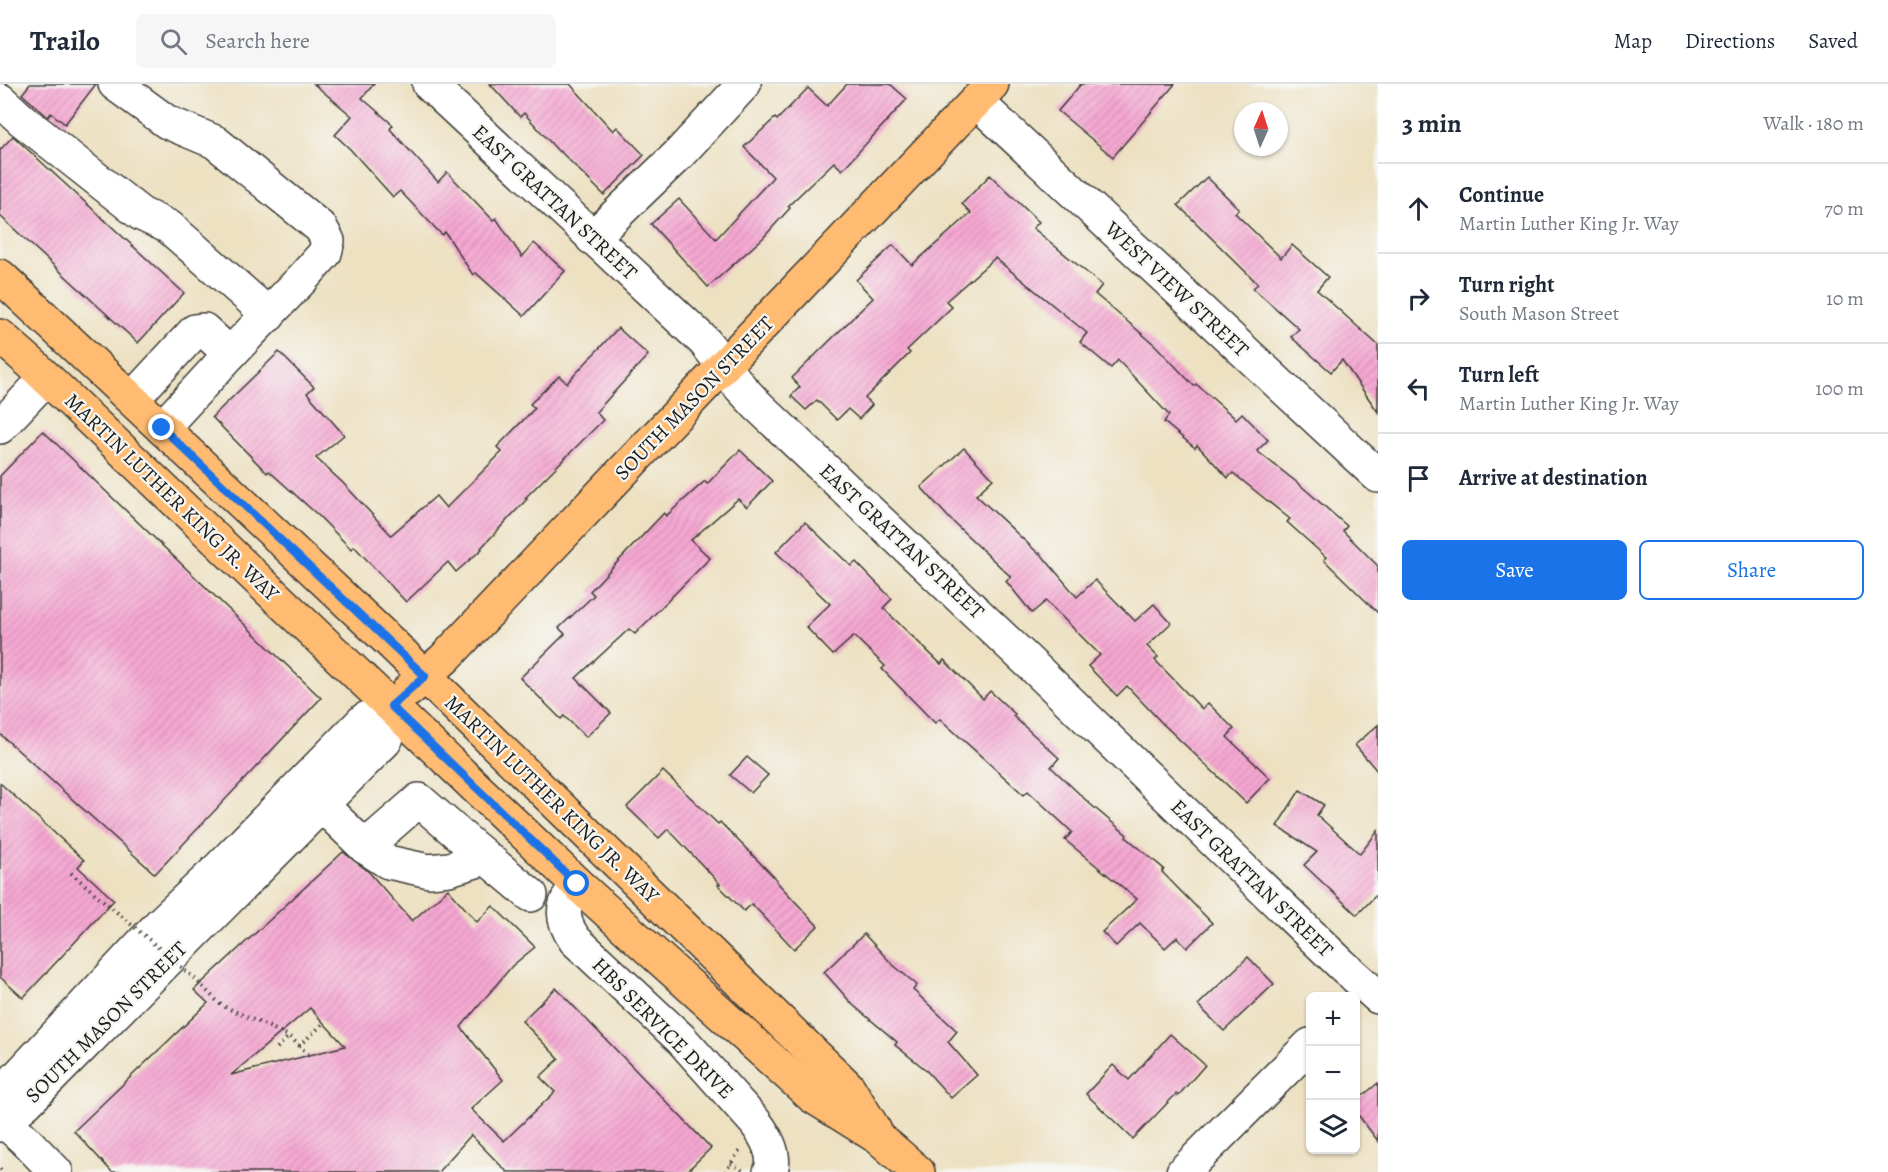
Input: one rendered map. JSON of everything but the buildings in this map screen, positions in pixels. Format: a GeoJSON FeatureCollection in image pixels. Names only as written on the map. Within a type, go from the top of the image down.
{"type":"FeatureCollection","features":[{"type":"Feature","properties":{"kind":"main road","name":"SOUTH MASON STREET"},"geometry":{"type":"LineString","coordinates":[[391,706],[445,658],[984,93]]}},
{"type":"Feature","properties":{"kind":"main road","name":"MARTIN LUTHER KING JR. WAY"},"geometry":{"type":"LineString","coordinates":[[0,276],[425,676],[848,1087],[879,1138]]}},
{"type":"Feature","properties":{"kind":"main road","name":"MARTIN LUTHER KING JR. WAY"},"geometry":{"type":"LineString","coordinates":[[0,336],[577,884],[812,1096],[879,1138],[918,1172]]}},
{"type":"Feature","properties":{"kind":"street"},"geometry":{"type":"LineString","coordinates":[[115,84],[167,122],[214,142],[321,228],[328,241],[325,253],[302,279],[162,428]]}},
{"type":"Feature","properties":{"kind":"street"},"geometry":{"type":"LineString","coordinates":[[592,238],[680,153],[744,84]]}},
{"type":"Feature","properties":{"kind":"street","name":"EAST GRATTAN STREET"},"geometry":{"type":"LineString","coordinates":[[444,89],[592,238],[705,342],[757,405],[958,594],[1370,990]]}},
{"type":"Feature","properties":{"kind":"street","name":"WEST VIEW STREET"},"geometry":{"type":"LineString","coordinates":[[984,93],[1378,476]]}},
{"type":"Feature","properties":{"kind":"street"},"geometry":{"type":"LineString","coordinates":[[0,100],[141,214],[169,227],[269,315]]}},
{"type":"Feature","properties":{"kind":"street"},"geometry":{"type":"LineString","coordinates":[[132,399],[195,331],[204,330],[230,354]]}},
{"type":"Feature","properties":{"kind":"street"},"geometry":{"type":"LineString","coordinates":[[0,427],[46,378]]}},
{"type":"Feature","properties":{"kind":"street","name":"SOUTH MASON STREET"},"geometry":{"type":"LineString","coordinates":[[1,1121],[7,1088],[161,923],[214,873],[364,720],[391,706]]}},
{"type":"Feature","properties":{"kind":"street"},"geometry":{"type":"LineString","coordinates":[[365,847],[419,800],[531,895]]}},
{"type":"Feature","properties":{"kind":"street"},"geometry":{"type":"LineString","coordinates":[[334,817],[365,847],[388,862],[429,871],[449,869],[486,858]]}},
{"type":"Feature","properties":{"kind":"street","name":"HBS SERVICE DRIVE"},"geometry":{"type":"LineString","coordinates":[[577,884],[569,895],[563,914],[566,926],[575,940],[681,1039],[756,1122],[765,1136],[771,1154],[770,1171]]}},
{"type":"Feature","properties":{"kind":"street"},"geometry":{"type":"LineString","coordinates":[[1183,1172],[1310,1046]]}},
{"type":"Feature","properties":{"kind":"street"},"geometry":{"type":"LineString","coordinates":[[1,1121],[56,1172]]}},
{"type":"Feature","properties":{"kind":"path"},"geometry":{"type":"LineString","coordinates":[[71,873],[221,1005],[289,1036],[309,1055]]}},
{"type":"Feature","properties":{"kind":"path"},"geometry":{"type":"LineString","coordinates":[[299,1046],[324,1023]]}},
{"type":"Feature","properties":{"kind":"path"},"geometry":{"type":"LineString","coordinates":[[277,1048],[289,1036]]}},
{"type":"Feature","properties":{"kind":"path"},"geometry":{"type":"LineString","coordinates":[[725,1172],[732,1160],[770,1171]]}},
{"type":"Feature","properties":{"kind":"path"},"geometry":{"type":"LineString","coordinates":[[0,1169],[4,1172]]}},
{"type":"Feature","properties":{"kind":"route"},"geometry":{"type":"LineString","coordinates":[[162,428],[425,676],[391,706],[577,884]]}}]}
